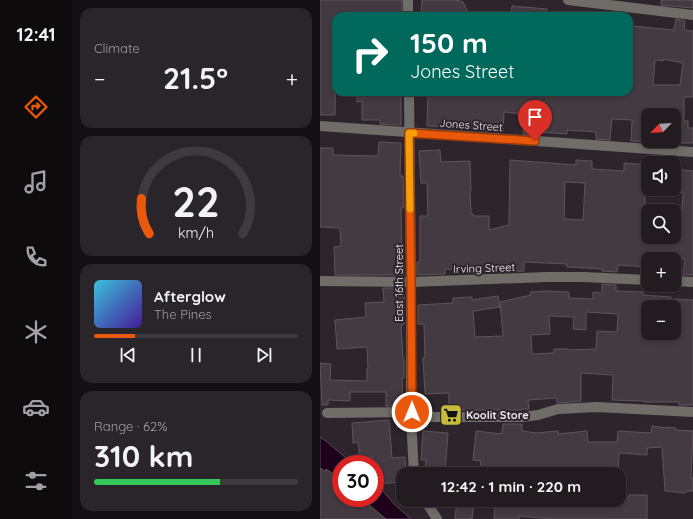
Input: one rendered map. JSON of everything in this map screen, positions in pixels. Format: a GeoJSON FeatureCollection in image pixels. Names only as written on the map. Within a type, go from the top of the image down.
{"type":"FeatureCollection","features":[{"type":"Feature","properties":{"kind":"street"},"geometry":{"type":"LineString","coordinates":[[408,0],[408,12]]}},
{"type":"Feature","properties":{"kind":"street"},"geometry":{"type":"LineString","coordinates":[[568,0],[693,15]]}},
{"type":"Feature","properties":{"kind":"street","name":"East 16th Street"},"geometry":{"type":"LineString","coordinates":[[409,96],[414,467]]}},
{"type":"Feature","properties":{"kind":"street","name":"Jones Street"},"geometry":{"type":"LineString","coordinates":[[320,126],[693,152]]}},
{"type":"Feature","properties":{"kind":"street","name":"Irving Street"},"geometry":{"type":"LineString","coordinates":[[320,281],[411,282],[554,277],[641,280]]}},
{"type":"Feature","properties":{"kind":"street"},"geometry":{"type":"LineString","coordinates":[[681,281],[693,282]]}},
{"type":"Feature","properties":{"kind":"street"},"geometry":{"type":"LineString","coordinates":[[327,413],[522,417],[558,410],[589,408],[693,412]]}},
{"type":"Feature","properties":{"kind":"street"},"geometry":{"type":"LineString","coordinates":[[429,507],[437,519]]}},
{"type":"Feature","properties":{"kind":"shaded area"},"geometry":{"type":"Polygon","coordinates":[[[320,437],[342,455],[332,455],[332,478],[320,470],[320,437]]]}},
{"type":"Feature","properties":{"kind":"shaded area"},"geometry":{"type":"Polygon","coordinates":[[[384,492],[396,507],[411,519],[378,519],[367,507],[384,507],[384,492]]]}},
{"type":"Feature","properties":{"kind":"building"},"geometry":{"type":"Polygon","coordinates":[[[320,0],[402,0],[402,12],[332,12],[332,96],[335,96],[335,115],[320,115],[320,0]]]}},
{"type":"Feature","properties":{"kind":"building"},"geometry":{"type":"Polygon","coordinates":[[[422,0],[456,0],[463,2],[468,12],[421,12],[422,0]]]}},
{"type":"Feature","properties":{"kind":"building"},"geometry":{"type":"Polygon","coordinates":[[[661,0],[693,0],[693,8],[661,5],[661,0]]]}},
{"type":"Feature","properties":{"kind":"building"},"geometry":{"type":"Polygon","coordinates":[[[512,6],[547,9],[547,12],[511,12],[512,6]]]}},
{"type":"Feature","properties":{"kind":"building"},"geometry":{"type":"Polygon","coordinates":[[[676,19],[685,21],[684,30],[693,31],[693,97],[684,97],[684,121],[688,121],[688,128],[693,128],[693,143],[681,143],[681,108],[641,108],[641,142],[631,141],[632,120],[612,119],[610,140],[596,139],[596,132],[567,130],[567,134],[538,132],[538,135],[523,134],[524,114],[504,112],[503,132],[482,131],[482,127],[427,126],[428,96],[633,96],[633,26],[674,30],[676,19]],[[663,59],[663,61],[655,60],[653,85],[680,85],[683,63],[663,59]]]}},
{"type":"Feature","properties":{"kind":"building"},"geometry":{"type":"Polygon","coordinates":[[[357,96],[401,96],[401,125],[380,124],[380,120],[362,120],[362,101],[357,102],[357,96]]]}},
{"type":"Feature","properties":{"kind":"building"},"geometry":{"type":"Polygon","coordinates":[[[379,142],[401,143],[400,176],[403,176],[404,208],[401,208],[402,262],[404,262],[404,275],[335,275],[334,247],[341,246],[340,228],[320,227],[320,148],[333,148],[333,155],[378,156],[379,142]]]}},
{"type":"Feature","properties":{"kind":"building"},"geometry":{"type":"Polygon","coordinates":[[[440,150],[441,162],[470,161],[471,214],[473,214],[473,216],[489,216],[489,230],[509,225],[510,160],[576,165],[576,160],[592,161],[592,169],[624,171],[624,163],[641,164],[641,196],[645,196],[645,204],[641,204],[641,244],[681,244],[683,193],[681,193],[681,170],[693,171],[693,275],[683,275],[685,259],[681,259],[681,252],[641,252],[641,267],[618,265],[617,272],[602,271],[603,269],[567,267],[567,264],[524,262],[524,271],[502,272],[445,269],[445,274],[417,275],[417,262],[420,262],[420,216],[428,216],[427,183],[421,183],[419,151],[440,150]],[[565,182],[564,219],[583,220],[585,183],[565,182]]]}},
{"type":"Feature","properties":{"kind":"building"},"geometry":{"type":"Polygon","coordinates":[[[602,284],[616,285],[616,291],[643,292],[643,295],[671,297],[671,300],[641,300],[641,340],[681,340],[681,300],[674,299],[693,300],[693,405],[679,405],[679,402],[612,400],[613,375],[581,373],[581,401],[557,403],[557,398],[528,400],[529,409],[522,410],[449,410],[449,393],[425,394],[423,358],[425,358],[424,324],[418,324],[418,305],[453,303],[453,298],[472,297],[472,300],[498,296],[500,307],[473,311],[475,337],[503,336],[500,302],[531,295],[530,292],[545,291],[569,292],[569,298],[593,299],[593,292],[602,293],[602,284]],[[586,312],[586,330],[573,329],[574,317],[549,316],[550,334],[531,335],[532,354],[554,353],[554,349],[596,349],[597,331],[617,332],[618,314],[586,312]]]}},
{"type":"Feature","properties":{"kind":"building"},"geometry":{"type":"Polygon","coordinates":[[[383,288],[404,288],[404,324],[401,325],[404,359],[404,378],[402,378],[403,406],[386,406],[386,392],[350,392],[350,401],[328,400],[328,405],[322,405],[320,363],[331,364],[330,380],[367,381],[367,347],[337,349],[335,320],[366,317],[365,303],[384,302],[383,288]]]}},
{"type":"Feature","properties":{"kind":"building"},"geometry":{"type":"Polygon","coordinates":[[[389,420],[392,458],[405,457],[406,467],[396,467],[396,482],[384,483],[384,455],[360,455],[358,442],[353,443],[352,423],[389,420]]]}},
{"type":"Feature","properties":{"kind":"building"},"geometry":{"type":"Polygon","coordinates":[[[503,424],[522,424],[522,431],[536,433],[558,431],[558,434],[587,431],[588,442],[617,442],[618,431],[651,433],[652,426],[693,431],[691,478],[693,478],[693,491],[686,491],[686,493],[665,491],[662,447],[647,448],[647,455],[619,453],[618,467],[480,467],[481,461],[473,460],[476,431],[502,434],[503,424]]]}},
{"type":"Feature","properties":{"kind":"building"},"geometry":{"type":"Polygon","coordinates":[[[423,431],[448,433],[446,467],[426,467],[426,460],[421,460],[423,431]]]}},
{"type":"Feature","properties":{"kind":"building"},"geometry":{"type":"Polygon","coordinates":[[[320,468],[325,471],[326,469],[332,473],[332,507],[372,507],[386,519],[320,519],[320,468]]]}},
{"type":"Feature","properties":{"kind":"building"},"geometry":{"type":"Polygon","coordinates":[[[629,495],[647,495],[647,519],[554,519],[519,516],[519,519],[494,519],[495,507],[626,507],[626,498],[629,498],[629,495]]]}},
{"type":"Feature","properties":{"kind":"building"},"geometry":{"type":"Polygon","coordinates":[[[456,507],[473,507],[472,519],[455,519],[456,507]]]}},
{"type":"Feature","properties":{"kind":"slow traffic"},"geometry":{"type":"LineString","coordinates":[[410,209],[409,133],[414,133]]}},
{"type":"Feature","properties":{"kind":"place","name":"Koolit Store"},"geometry":{"type":"Point","coordinates":[451,415]}},
{"type":"Feature","properties":{"kind":"route"},"geometry":{"type":"LineString","coordinates":[[412,412],[409,133],[535,141]]}}]}
